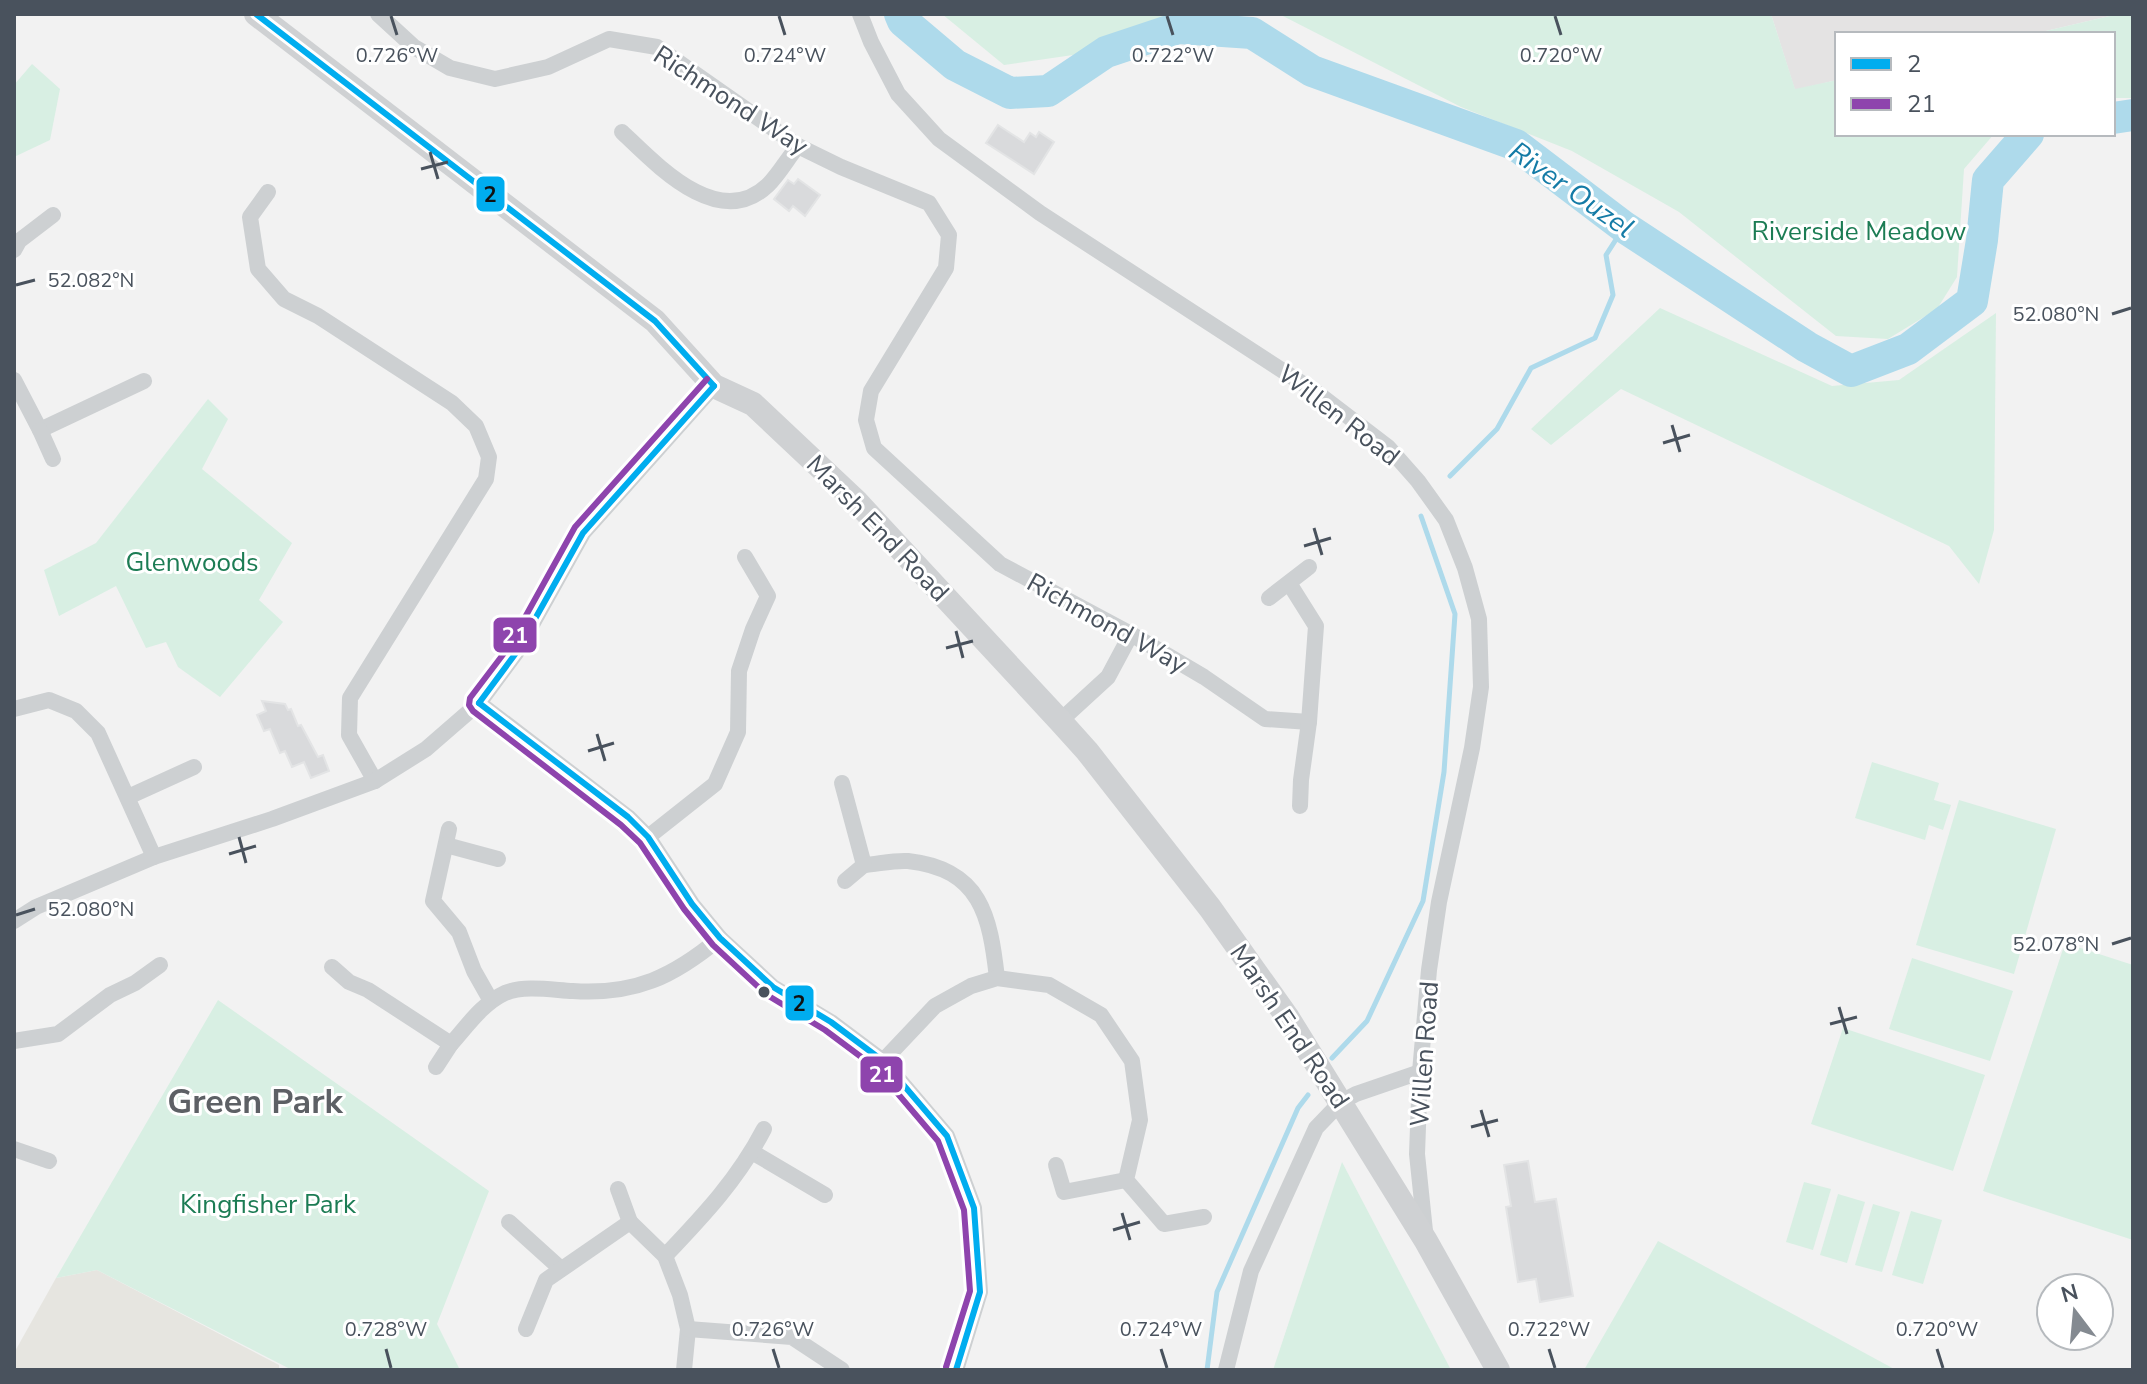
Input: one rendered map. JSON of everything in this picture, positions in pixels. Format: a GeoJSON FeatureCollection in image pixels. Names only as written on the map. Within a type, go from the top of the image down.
{"type":"FeatureCollection","features":[{"type":"Feature","properties":{"kind":"street","name":"Marsh End Road"},"geometry":{"type":"LineString","coordinates":[[256,14],[324,63],[655,321],[714,386],[753,404],[856,501],[1060,721],[1210,908],[1288,1018],[1426,1241],[1498,1370]]}},
{"type":"Feature","properties":{"kind":"street","name":"Richmond Way"},"geometry":{"type":"LineString","coordinates":[[378,14],[414,47],[450,68],[495,79],[548,67],[609,39],[657,47],[798,146],[929,203],[949,235],[946,268],[871,391],[866,420],[874,448],[1000,564],[1131,634],[1204,677],[1265,719],[1309,722]]}},
{"type":"Feature","properties":{"kind":"street","name":"Willen Road"},"geometry":{"type":"LineString","coordinates":[[860,14],[898,94],[939,139],[1040,213],[1320,395],[1388,447],[1446,520],[1465,568],[1479,619],[1481,687],[1472,748],[1439,902],[1429,970],[1417,1154],[1426,1241]]}},
{"type":"Feature","properties":{"kind":"street"},"geometry":{"type":"LineString","coordinates":[[622,132],[695,193],[721,202],[743,200],[767,186],[798,146]]}},
{"type":"Feature","properties":{"kind":"street"},"geometry":{"type":"LineString","coordinates":[[268,192],[250,217],[258,269],[284,299],[318,316],[452,403],[476,426],[489,457],[486,479],[350,698],[349,735],[375,781]]}},
{"type":"Feature","properties":{"kind":"street"},"geometry":{"type":"LineString","coordinates":[[14,250],[19,241],[53,215]]}},
{"type":"Feature","properties":{"kind":"street"},"geometry":{"type":"LineString","coordinates":[[14,380],[53,459]]}},
{"type":"Feature","properties":{"kind":"street"},"geometry":{"type":"LineString","coordinates":[[40,430],[144,381]]}},
{"type":"Feature","properties":{"kind":"street"},"geometry":{"type":"LineString","coordinates":[[14,921],[36,907],[154,857],[272,819],[375,781],[426,749],[479,703],[516,653],[583,533],[714,386]]}},
{"type":"Feature","properties":{"kind":"street"},"geometry":{"type":"LineString","coordinates":[[648,837],[715,784],[738,732],[739,671],[768,596],[745,557]]}},
{"type":"Feature","properties":{"kind":"street"},"geometry":{"type":"LineString","coordinates":[[1269,598],[1309,567]]}},
{"type":"Feature","properties":{"kind":"street"},"geometry":{"type":"LineString","coordinates":[[1289,583],[1316,626],[1300,806]]}},
{"type":"Feature","properties":{"kind":"street"},"geometry":{"type":"LineString","coordinates":[[1060,721],[1108,677],[1131,634]]}},
{"type":"Feature","properties":{"kind":"street"},"geometry":{"type":"LineString","coordinates":[[14,709],[49,700],[76,711],[98,733],[154,857]]}},
{"type":"Feature","properties":{"kind":"street"},"geometry":{"type":"LineString","coordinates":[[479,703],[628,817],[648,837],[692,904],[720,938],[773,987],[831,1022],[883,1061],[947,1136],[974,1208],[980,1292],[956,1370]]}},
{"type":"Feature","properties":{"kind":"street"},"geometry":{"type":"LineString","coordinates":[[128,797],[194,767]]}},
{"type":"Feature","properties":{"kind":"street"},"geometry":{"type":"LineString","coordinates":[[842,783],[864,865]]}},
{"type":"Feature","properties":{"kind":"street"},"geometry":{"type":"LineString","coordinates":[[491,1001],[474,971],[459,932],[433,901],[448,837],[498,859]]}},
{"type":"Feature","properties":{"kind":"street"},"geometry":{"type":"LineString","coordinates":[[845,881],[864,865],[907,861],[947,870],[977,895],[992,931],[997,978]]}},
{"type":"Feature","properties":{"kind":"street"},"geometry":{"type":"LineString","coordinates":[[436,1067],[451,1044],[491,1001],[509,991],[536,989],[600,993],[643,986],[695,959],[720,938]]}},
{"type":"Feature","properties":{"kind":"street"},"geometry":{"type":"LineString","coordinates":[[14,1041],[58,1034],[110,995],[135,983],[160,965]]}},
{"type":"Feature","properties":{"kind":"street"},"geometry":{"type":"LineString","coordinates":[[332,967],[349,982],[368,990],[451,1044]]}},
{"type":"Feature","properties":{"kind":"street"},"geometry":{"type":"LineString","coordinates":[[883,1061],[935,1006],[971,986],[997,978],[1049,985],[1101,1015],[1132,1061],[1140,1120],[1126,1180]]}},
{"type":"Feature","properties":{"kind":"street"},"geometry":{"type":"LineString","coordinates":[[1226,1370],[1251,1271],[1316,1128],[1341,1102],[1420,1072]]}},
{"type":"Feature","properties":{"kind":"street"},"geometry":{"type":"LineString","coordinates":[[665,1256],[722,1196],[764,1129]]}},
{"type":"Feature","properties":{"kind":"street"},"geometry":{"type":"LineString","coordinates":[[14,1149],[49,1161]]}},
{"type":"Feature","properties":{"kind":"street"},"geometry":{"type":"LineString","coordinates":[[752,1152],[825,1195]]}},
{"type":"Feature","properties":{"kind":"street"},"geometry":{"type":"LineString","coordinates":[[1056,1165],[1064,1192],[1126,1180]]}},
{"type":"Feature","properties":{"kind":"street"},"geometry":{"type":"LineString","coordinates":[[1126,1180],[1164,1224],[1204,1217]]}},
{"type":"Feature","properties":{"kind":"street"},"geometry":{"type":"LineString","coordinates":[[618,1189],[630,1222],[665,1256],[680,1295],[688,1329],[684,1370]]}},
{"type":"Feature","properties":{"kind":"street"},"geometry":{"type":"LineString","coordinates":[[509,1222],[561,1269]]}},
{"type":"Feature","properties":{"kind":"street"},"geometry":{"type":"LineString","coordinates":[[526,1329],[546,1280],[630,1222]]}},
{"type":"Feature","properties":{"kind":"street"},"geometry":{"type":"LineString","coordinates":[[688,1329],[792,1337],[842,1370]]}},
{"type":"Feature","properties":{"kind":"shaded area"},"geometry":{"type":"Polygon","coordinates":[[[1771,14],[2118,14],[2042,32],[1835,32],[1835,80],[1795,90],[1771,14]]]}},
{"type":"Feature","properties":{"kind":"shaded area"},"geometry":{"type":"Polygon","coordinates":[[[97,1270],[279,1365],[279,1370],[14,1370],[14,1353],[56,1278],[97,1270]]]}},
{"type":"Feature","properties":{"kind":"green space"},"geometry":{"type":"Polygon","coordinates":[[[942,14],[1173,14],[1080,54],[1004,65],[942,14]]]}},
{"type":"Feature","properties":{"kind":"green space","name":"Riverside Meadow"},"geometry":{"type":"Polygon","coordinates":[[[1279,14],[1771,14],[1795,89],[1835,80],[1835,136],[1992,136],[1964,169],[1957,277],[1937,309],[1888,339],[1836,336],[1679,212],[1572,151],[1461,107],[1279,14]]]}},
{"type":"Feature","properties":{"kind":"green space"},"geometry":{"type":"Polygon","coordinates":[[[2118,14],[2133,14],[2133,98],[2115,98],[2115,32],[2042,32],[2118,14]]]}},
{"type":"Feature","properties":{"kind":"green space"},"geometry":{"type":"Polygon","coordinates":[[[32,64],[60,89],[50,140],[14,157],[14,85],[32,64]]]}},
{"type":"Feature","properties":{"kind":"green space"},"geometry":{"type":"Polygon","coordinates":[[[1660,308],[1832,386],[1899,380],[1996,313],[1994,530],[1979,584],[1949,546],[1621,389],[1551,445],[1531,429],[1660,308]]]}},
{"type":"Feature","properties":{"kind":"green space","name":"Glenwoods"},"geometry":{"type":"Polygon","coordinates":[[[208,399],[228,419],[202,469],[292,543],[259,600],[283,622],[220,697],[178,667],[166,642],[146,648],[116,586],[59,616],[44,570],[96,543],[208,399]]]}},
{"type":"Feature","properties":{"kind":"green space"},"geometry":{"type":"Polygon","coordinates":[[[1872,762],[1939,783],[1934,800],[1951,805],[1943,830],[1929,825],[1925,840],[1855,818],[1872,762]]]}},
{"type":"Feature","properties":{"kind":"green space"},"geometry":{"type":"Polygon","coordinates":[[[1959,800],[2056,829],[2014,974],[1916,945],[1959,800]]]}},
{"type":"Feature","properties":{"kind":"green space"},"geometry":{"type":"Polygon","coordinates":[[[2065,943],[2133,965],[2133,1240],[1983,1191],[2065,943]]]}},
{"type":"Feature","properties":{"kind":"green space"},"geometry":{"type":"Polygon","coordinates":[[[1912,958],[2013,991],[1990,1061],[1889,1029],[1912,958]]]}},
{"type":"Feature","properties":{"kind":"green space","name":"Kingfisher Park"},"geometry":{"type":"Polygon","coordinates":[[[218,1000],[489,1191],[437,1324],[460,1370],[292,1370],[97,1270],[56,1278],[218,1000]]]}},
{"type":"Feature","properties":{"kind":"green space"},"geometry":{"type":"Polygon","coordinates":[[[1843,1028],[1985,1075],[1953,1171],[1811,1124],[1843,1028]]]}},
{"type":"Feature","properties":{"kind":"green space"},"geometry":{"type":"Polygon","coordinates":[[[1342,1162],[1451,1370],[1273,1370],[1342,1162]]]}},
{"type":"Feature","properties":{"kind":"green space"},"geometry":{"type":"Polygon","coordinates":[[[1804,1182],[1831,1189],[1813,1250],[1786,1242],[1804,1182]]]}},
{"type":"Feature","properties":{"kind":"green space"},"geometry":{"type":"Polygon","coordinates":[[[1838,1194],[1865,1202],[1847,1263],[1820,1255],[1838,1194]]]}},
{"type":"Feature","properties":{"kind":"green space"},"geometry":{"type":"Polygon","coordinates":[[[1873,1204],[1900,1212],[1882,1272],[1855,1265],[1873,1204]]]}},
{"type":"Feature","properties":{"kind":"green space"},"geometry":{"type":"Polygon","coordinates":[[[1911,1211],[1942,1220],[1923,1284],[1892,1275],[1911,1211]]]}},
{"type":"Feature","properties":{"kind":"green space"},"geometry":{"type":"Polygon","coordinates":[[[1658,1241],[1896,1370],[1584,1370],[1658,1241]]]}},
{"type":"Feature","properties":{"kind":"building"},"geometry":{"type":"Polygon","coordinates":[[[998,125],[1024,142],[1030,133],[1036,137],[1039,132],[1054,142],[1034,174],[986,143],[998,125]]]}},
{"type":"Feature","properties":{"kind":"building"},"geometry":{"type":"Polygon","coordinates":[[[798,179],[820,195],[805,216],[793,206],[789,211],[774,199],[788,180],[794,184],[798,179]]]}},
{"type":"Feature","properties":{"kind":"building"},"geometry":{"type":"Polygon","coordinates":[[[262,701],[285,704],[288,710],[291,709],[318,757],[323,755],[329,771],[311,778],[304,762],[292,767],[285,751],[280,753],[270,729],[264,731],[257,715],[266,711],[262,701]]]}},
{"type":"Feature","properties":{"kind":"building"},"geometry":{"type":"Polygon","coordinates":[[[1528,1161],[1535,1202],[1556,1199],[1573,1296],[1540,1302],[1536,1279],[1518,1282],[1506,1207],[1511,1206],[1504,1165],[1528,1161]]]}},
{"type":"Feature","properties":{"kind":"waterway","name":"River Ouzel"},"geometry":{"type":"LineString","coordinates":[[900,14],[903,21],[955,65],[1010,93],[1048,91],[1106,52],[1178,28],[1252,33],[1312,71],[1516,145],[1624,227],[1807,347],[1851,371],[1908,349],[1972,301],[1988,180],[2026,136]]}},
{"type":"Feature","properties":{"kind":"waterway","name":"River Ouzel"},"geometry":{"type":"LineString","coordinates":[[2115,118],[2133,115]]}},
{"type":"Feature","properties":{"kind":"waterway"},"geometry":{"type":"LineString","coordinates":[[1450,476],[1497,429],[1531,368],[1595,338],[1613,295],[1606,255],[1624,227]]}},
{"type":"Feature","properties":{"kind":"waterway"},"geometry":{"type":"LineString","coordinates":[[1332,1058],[1367,1021],[1423,901],[1444,772],[1455,614],[1421,516]]}},
{"type":"Feature","properties":{"kind":"waterway"},"geometry":{"type":"LineString","coordinates":[[1207,1370],[1217,1292],[1298,1108],[1308,1095]]}},
{"type":"Feature","properties":{"kind":"transit line","name":"2"},"geometry":{"type":"LineString","coordinates":[[256,14],[655,321],[714,386]]}},
{"type":"Feature","properties":{"kind":"transit line","name":"21"},"geometry":{"type":"LineString","coordinates":[[707,379],[575,527],[508,648],[470,698],[469,705],[621,825],[640,843],[684,909],[713,945],[767,995],[825,1030],[876,1068],[938,1141],[964,1210],[970,1291],[946,1367]]}},
{"type":"Feature","properties":{"kind":"transit line","name":"2"},"geometry":{"type":"LineString","coordinates":[[479,703],[516,653],[583,533],[714,386]]}},
{"type":"Feature","properties":{"kind":"transit line","name":"2"},"geometry":{"type":"LineString","coordinates":[[479,703],[628,817],[648,837],[692,904],[720,938],[773,987],[831,1022],[883,1061],[947,1136],[974,1208],[980,1292],[956,1370]]}},
{"type":"Feature","properties":{"kind":"district","name":"Green Park"},"geometry":{"type":"Point","coordinates":[255,1101]}}]}
